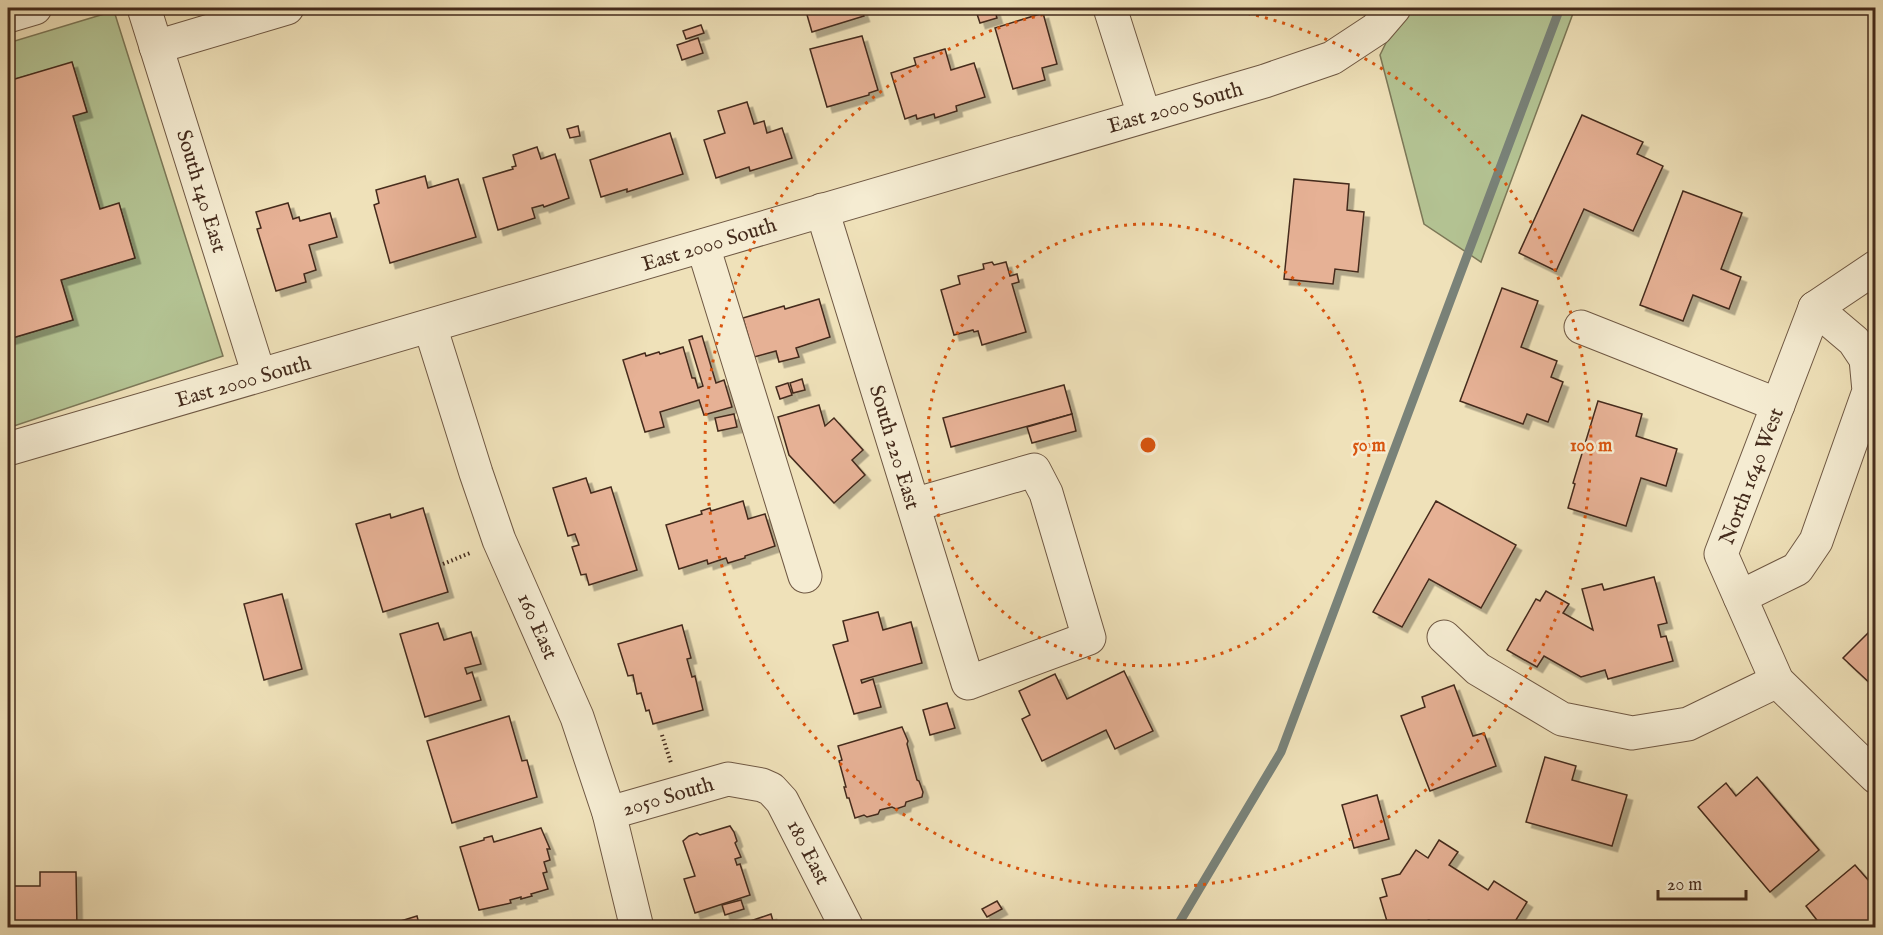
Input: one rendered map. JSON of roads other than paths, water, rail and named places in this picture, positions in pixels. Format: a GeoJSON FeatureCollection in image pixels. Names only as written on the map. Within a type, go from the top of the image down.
{"type":"FeatureCollection","features":[{"type":"Feature","properties":{"kind":"street"},"geometry":{"type":"LineString","coordinates":[[8,16],[35,8]]}},
{"type":"Feature","properties":{"kind":"street","name":"South 140 East"},"geometry":{"type":"LineString","coordinates":[[144,8],[259,375]]}},
{"type":"Feature","properties":{"kind":"street"},"geometry":{"type":"LineString","coordinates":[[156,47],[287,8]]}},
{"type":"Feature","properties":{"kind":"street"},"geometry":{"type":"LineString","coordinates":[[1110,8],[1144,115]]}},
{"type":"Feature","properties":{"kind":"street","name":"East 2000 South"},"geometry":{"type":"LineString","coordinates":[[8,449],[1265,81],[1332,58],[1376,29],[1394,8]]}},
{"type":"Feature","properties":{"kind":"street","name":"South 220 East"},"geometry":{"type":"LineString","coordinates":[[822,210],[913,505],[968,683],[1089,638],[1046,494],[1034,470],[913,505]]}},
{"type":"Feature","properties":{"kind":"street"},"geometry":{"type":"LineString","coordinates":[[703,246],[805,576]]}},
{"type":"Feature","properties":{"kind":"street"},"geometry":{"type":"LineString","coordinates":[[1740,597],[1797,568],[1816,541],[1869,391],[1866,359],[1854,341],[1815,308],[1875,267]]}},
{"type":"Feature","properties":{"kind":"street","name":"North 1640 West"},"geometry":{"type":"LineString","coordinates":[[1815,308],[1721,554],[1777,681],[1875,777]]}},
{"type":"Feature","properties":{"kind":"street","name":"160 East"},"geometry":{"type":"LineString","coordinates":[[430,326],[499,540],[565,688],[609,813],[636,927]]}},
{"type":"Feature","properties":{"kind":"street"},"geometry":{"type":"LineString","coordinates":[[1581,327],[1778,405]]}},
{"type":"Feature","properties":{"kind":"street"},"geometry":{"type":"LineString","coordinates":[[1444,637],[1478,669],[1562,719],[1632,733],[1688,724],[1777,681]]}},
{"type":"Feature","properties":{"kind":"street","name":"2050 South"},"geometry":{"type":"LineString","coordinates":[[609,813],[728,779],[762,785]]}},
{"type":"Feature","properties":{"kind":"street","name":"180 East"},"geometry":{"type":"LineString","coordinates":[[762,785],[771,789],[782,801],[847,927]]}},
{"type":"Feature","properties":{"kind":"waterway"},"geometry":{"type":"LineString","coordinates":[[1176,928],[1281,752],[1560,8]]}}]}
